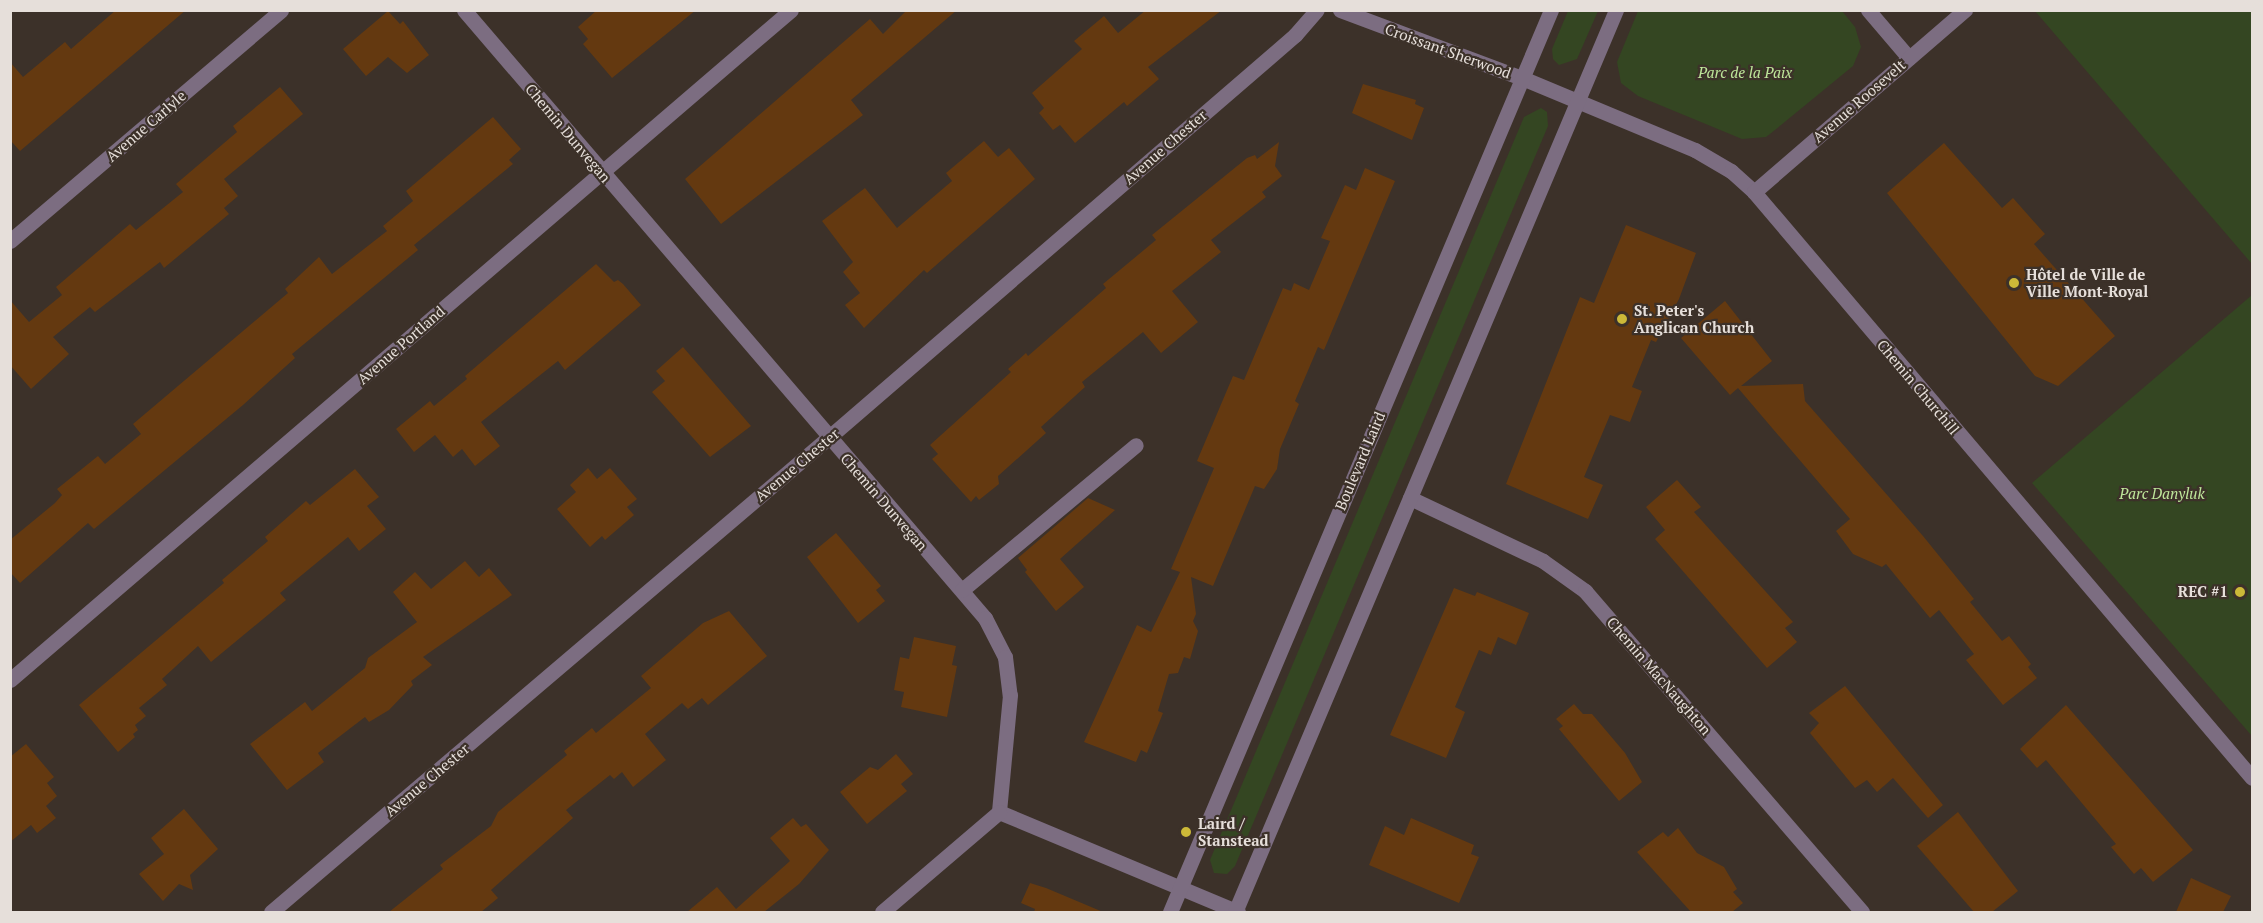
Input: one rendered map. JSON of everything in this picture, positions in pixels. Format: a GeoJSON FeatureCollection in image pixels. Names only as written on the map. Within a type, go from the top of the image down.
{"type":"FeatureCollection","features":[{"type":"Feature","properties":{"kind":"street","name":"Avenue Carlyle"},"geometry":{"type":"LineString","coordinates":[[10,241],[280,10]]}},
{"type":"Feature","properties":{"kind":"street","name":"Chemin Dunvegan"},"geometry":{"type":"LineString","coordinates":[[464,10],[828,438],[985,618],[1005,657],[1010,695],[999,812]]}},
{"type":"Feature","properties":{"kind":"street","name":"Avenue Portland"},"geometry":{"type":"LineString","coordinates":[[10,680],[791,10]]}},
{"type":"Feature","properties":{"kind":"street","name":"Avenue Chester"},"geometry":{"type":"LineString","coordinates":[[271,912],[828,438],[1294,35],[1317,10]]}},
{"type":"Feature","properties":{"kind":"street","name":"Croissant Sherwood"},"geometry":{"type":"LineString","coordinates":[[1340,10],[1522,78]]}},
{"type":"Feature","properties":{"kind":"street","name":"Boulevard Laird"},"geometry":{"type":"LineString","coordinates":[[1170,912],[1551,10]]}},
{"type":"Feature","properties":{"kind":"street"},"geometry":{"type":"LineString","coordinates":[[882,912],[999,812],[1236,912],[1616,10]]}},
{"type":"Feature","properties":{"kind":"street"},"geometry":{"type":"LineString","coordinates":[[1868,10],[1909,58]]}},
{"type":"Feature","properties":{"kind":"street","name":"Avenue Roosevelt"},"geometry":{"type":"LineString","coordinates":[[1754,192],[1965,10]]}},
{"type":"Feature","properties":{"kind":"street","name":"Chemin Churchill"},"geometry":{"type":"LineString","coordinates":[[1522,78],[1714,160],[1754,192],[2253,778]]}},
{"type":"Feature","properties":{"kind":"street"},"geometry":{"type":"LineString","coordinates":[[962,590],[1136,445]]}},
{"type":"Feature","properties":{"kind":"street","name":"Chemin MacNaughton"},"geometry":{"type":"LineString","coordinates":[[1410,498],[1543,561],[1585,591],[1862,912]]}},
{"type":"Feature","properties":{"kind":"green space"},"geometry":{"type":"Polygon","coordinates":[[[1568,11],[1598,11],[1577,59],[1559,65],[1553,59],[1552,49],[1568,11]]]}},
{"type":"Feature","properties":{"kind":"green space","name":"Parc de la Paix"},"geometry":{"type":"Polygon","coordinates":[[[1638,11],[1842,11],[1855,27],[1861,47],[1853,66],[1766,137],[1742,139],[1638,96],[1621,83],[1617,62],[1638,11]]]}},
{"type":"Feature","properties":{"kind":"green space"},"geometry":{"type":"Polygon","coordinates":[[[2035,11],[2252,11],[2252,264],[2035,11]]]}},
{"type":"Feature","properties":{"kind":"green space"},"geometry":{"type":"Polygon","coordinates":[[[1541,108],[1547,112],[1548,126],[1235,866],[1227,874],[1214,873],[1210,860],[1524,117],[1541,108]]]}},
{"type":"Feature","properties":{"kind":"green space","name":"Parc Danyluk"},"geometry":{"type":"Polygon","coordinates":[[[2252,295],[2252,736],[2032,483],[2252,295]]]}},
{"type":"Feature","properties":{"kind":"building"},"geometry":{"type":"Polygon","coordinates":[[[116,10],[186,10],[20,151],[10,140],[10,62],[23,77],[65,42],[71,49],[116,10]]]}},
{"type":"Feature","properties":{"kind":"building"},"geometry":{"type":"Polygon","coordinates":[[[597,10],[696,10],[612,78],[583,44],[588,39],[578,27],[597,10]]]}},
{"type":"Feature","properties":{"kind":"building"},"geometry":{"type":"Polygon","coordinates":[[[907,10],[957,10],[851,100],[863,115],[721,224],[685,179],[870,19],[883,34],[907,10]]]}},
{"type":"Feature","properties":{"kind":"building"},"geometry":{"type":"Polygon","coordinates":[[[1146,10],[1222,10],[1148,67],[1159,79],[1127,106],[1124,102],[1075,143],[1060,125],[1053,130],[1039,113],[1044,108],[1032,93],[1082,49],[1074,41],[1104,16],[1118,33],[1146,10]]]}},
{"type":"Feature","properties":{"kind":"building"},"geometry":{"type":"Polygon","coordinates":[[[388,11],[400,24],[403,21],[429,55],[407,73],[388,57],[366,76],[343,49],[388,11]]]}},
{"type":"Feature","properties":{"kind":"building"},"geometry":{"type":"Polygon","coordinates":[[[1363,84],[1416,100],[1415,104],[1424,108],[1412,140],[1352,113],[1363,84]]]}},
{"type":"Feature","properties":{"kind":"building"},"geometry":{"type":"Polygon","coordinates":[[[280,87],[303,114],[224,179],[238,196],[224,208],[229,214],[164,268],[160,262],[95,312],[90,307],[53,337],[69,354],[31,389],[10,365],[10,300],[29,322],[62,295],[56,287],[130,224],[136,230],[183,192],[176,184],[237,132],[233,126],[280,87]]]}},
{"type":"Feature","properties":{"kind":"building"},"geometry":{"type":"Polygon","coordinates":[[[493,117],[521,149],[509,160],[513,164],[414,245],[418,250],[292,354],[295,358],[243,405],[94,529],[88,523],[20,583],[10,572],[10,540],[55,503],[62,495],[57,489],[98,456],[105,464],[141,434],[133,424],[288,293],[285,289],[319,257],[332,274],[387,231],[383,226],[413,201],[406,191],[493,117]]]}},
{"type":"Feature","properties":{"kind":"building"},"geometry":{"type":"Polygon","coordinates":[[[984,141],[998,157],[1009,148],[1035,179],[927,273],[924,270],[864,328],[845,305],[860,293],[843,272],[853,262],[822,221],[865,188],[897,228],[952,181],[946,173],[984,141]]]}},
{"type":"Feature","properties":{"kind":"building"},"geometry":{"type":"Polygon","coordinates":[[[1279,142],[1275,166],[1282,176],[1262,192],[1266,197],[1211,240],[1221,252],[1172,291],[1198,322],[1161,353],[1143,332],[1082,382],[1085,387],[1041,427],[1046,433],[998,476],[999,484],[979,500],[976,496],[971,502],[932,459],[938,454],[930,445],[1011,372],[1008,369],[1026,353],[1028,356],[1106,288],[1103,284],[1156,240],[1152,235],[1247,158],[1255,155],[1257,159],[1279,142]]]}},
{"type":"Feature","properties":{"kind":"building","name":"Hôtel de Ville de Ville Mont-Royal"},"geometry":{"type":"Polygon","coordinates":[[[1944,143],[2002,208],[2013,198],[2045,234],[2034,244],[2115,336],[2058,386],[2035,376],[1887,193],[1944,143]]]}},
{"type":"Feature","properties":{"kind":"building"},"geometry":{"type":"Polygon","coordinates":[[[1365,168],[1395,181],[1324,350],[1318,347],[1295,401],[1299,404],[1280,449],[1277,469],[1264,489],[1255,486],[1213,586],[1191,577],[1196,614],[1193,621],[1198,631],[1190,659],[1184,657],[1178,673],[1169,674],[1158,711],[1163,713],[1147,753],[1141,750],[1136,762],[1084,742],[1137,625],[1151,632],[1180,572],[1171,569],[1214,468],[1197,461],[1233,376],[1244,380],[1283,288],[1291,291],[1294,283],[1309,290],[1330,241],[1321,238],[1345,185],[1356,190],[1365,168]]]}},
{"type":"Feature","properties":{"kind":"building","name":"St. Peter's Anglican Church"},"geometry":{"type":"Polygon","coordinates":[[[1626,225],[1696,253],[1679,299],[1656,342],[1651,340],[1632,387],[1642,391],[1630,422],[1610,415],[1584,477],[1603,485],[1588,519],[1506,484],[1580,297],[1594,303],[1626,225]]]}},
{"type":"Feature","properties":{"kind":"building"},"geometry":{"type":"Polygon","coordinates":[[[596,264],[614,282],[618,280],[623,284],[641,305],[565,370],[558,361],[481,422],[500,446],[475,466],[462,449],[453,457],[435,435],[414,452],[396,429],[430,401],[434,406],[467,379],[465,376],[596,264]]]}},
{"type":"Feature","properties":{"kind":"building"},"geometry":{"type":"Polygon","coordinates":[[[1725,301],[1772,361],[1741,386],[1803,384],[1805,401],[1923,536],[1974,599],[1970,602],[2002,641],[2009,636],[2031,664],[2028,667],[2037,678],[2003,705],[1966,660],[1974,654],[1939,610],[1930,618],[1886,564],[1882,567],[1853,554],[1836,531],[1850,519],[1738,388],[1730,395],[1681,338],[1725,301]]]}},
{"type":"Feature","properties":{"kind":"building"},"geometry":{"type":"Polygon","coordinates":[[[683,347],[751,426],[710,457],[652,392],[665,381],[656,371],[683,347]]]}},
{"type":"Feature","properties":{"kind":"building"},"geometry":{"type":"Polygon","coordinates":[[[588,468],[597,479],[610,468],[637,499],[627,507],[634,515],[605,540],[602,536],[590,547],[557,509],[576,492],[570,485],[588,468]]]}},
{"type":"Feature","properties":{"kind":"building"},"geometry":{"type":"Polygon","coordinates":[[[355,469],[379,497],[367,506],[386,529],[359,551],[348,537],[280,593],[286,600],[211,662],[198,646],[162,679],[167,685],[139,708],[146,716],[135,725],[138,730],[133,734],[135,737],[118,752],[79,705],[224,583],[222,580],[268,541],[265,537],[306,501],[310,505],[355,469]]]}},
{"type":"Feature","properties":{"kind":"building"},"geometry":{"type":"Polygon","coordinates":[[[1677,480],[1701,507],[1694,512],[1793,622],[1785,628],[1797,642],[1767,668],[1655,539],[1665,530],[1646,507],[1677,480]]]}},
{"type":"Feature","properties":{"kind":"building"},"geometry":{"type":"Polygon","coordinates":[[[1088,498],[1115,510],[1060,559],[1084,587],[1056,611],[1025,572],[1027,570],[1018,558],[1088,498]]]}},
{"type":"Feature","properties":{"kind":"building"},"geometry":{"type":"Polygon","coordinates":[[[836,533],[881,586],[876,590],[885,601],[858,623],[807,557],[836,533]]]}},
{"type":"Feature","properties":{"kind":"building"},"geometry":{"type":"Polygon","coordinates":[[[465,561],[479,577],[489,568],[512,595],[423,657],[432,665],[411,681],[413,685],[389,710],[369,722],[365,717],[318,753],[324,762],[287,790],[250,744],[305,702],[312,711],[365,668],[368,658],[417,622],[393,592],[415,572],[431,589],[465,561]]]}},
{"type":"Feature","properties":{"kind":"building"},"geometry":{"type":"Polygon","coordinates":[[[1454,588],[1475,596],[1477,592],[1529,613],[1516,645],[1498,637],[1491,655],[1479,650],[1455,707],[1465,712],[1446,758],[1390,735],[1454,588]]]}},
{"type":"Feature","properties":{"kind":"building"},"geometry":{"type":"Polygon","coordinates":[[[729,611],[767,656],[708,705],[702,698],[688,709],[682,703],[645,734],[666,760],[633,787],[622,772],[614,779],[610,775],[566,810],[573,818],[491,890],[498,898],[481,912],[389,912],[443,869],[440,865],[491,826],[498,812],[567,755],[564,751],[592,728],[596,733],[651,688],[641,676],[703,623],[729,611]]]}},
{"type":"Feature","properties":{"kind":"building"},"geometry":{"type":"Polygon","coordinates":[[[914,637],[956,646],[952,665],[957,666],[947,717],[901,707],[904,692],[894,690],[900,657],[909,659],[914,637]]]}},
{"type":"Feature","properties":{"kind":"building"},"geometry":{"type":"Polygon","coordinates":[[[1845,686],[1943,805],[1928,818],[1893,778],[1877,792],[1867,780],[1855,788],[1810,733],[1819,723],[1809,713],[1845,686]]]}},
{"type":"Feature","properties":{"kind":"building"},"geometry":{"type":"Polygon","coordinates":[[[1574,704],[1583,714],[1592,714],[1625,753],[1642,782],[1619,801],[1559,729],[1563,726],[1556,719],[1574,704]]]}},
{"type":"Feature","properties":{"kind":"building"},"geometry":{"type":"Polygon","coordinates":[[[2066,705],[2193,850],[2153,882],[2141,868],[2134,874],[2111,847],[2116,844],[2046,760],[2037,768],[2020,749],[2066,705]]]}},
{"type":"Feature","properties":{"kind":"building"},"geometry":{"type":"Polygon","coordinates":[[[26,744],[54,777],[47,783],[57,796],[46,806],[56,818],[37,833],[31,825],[10,842],[10,757],[26,744]]]}},
{"type":"Feature","properties":{"kind":"building"},"geometry":{"type":"Polygon","coordinates":[[[896,754],[913,774],[901,784],[907,791],[867,824],[840,792],[870,767],[878,770],[896,754]]]}},
{"type":"Feature","properties":{"kind":"building"},"geometry":{"type":"Polygon","coordinates":[[[184,809],[218,849],[190,875],[193,890],[179,884],[163,901],[139,874],[164,854],[151,838],[184,809]]]}},
{"type":"Feature","properties":{"kind":"building"},"geometry":{"type":"Polygon","coordinates":[[[1958,812],[2018,891],[1992,912],[1974,912],[1917,846],[1958,812]]]}},
{"type":"Feature","properties":{"kind":"building"},"geometry":{"type":"Polygon","coordinates":[[[793,818],[801,827],[806,824],[829,850],[799,884],[764,912],[687,912],[717,887],[736,909],[790,861],[770,838],[793,818]]]}},
{"type":"Feature","properties":{"kind":"building"},"geometry":{"type":"Polygon","coordinates":[[[1411,818],[1474,845],[1471,854],[1479,857],[1459,903],[1369,865],[1385,826],[1404,835],[1411,818]]]}},
{"type":"Feature","properties":{"kind":"building"},"geometry":{"type":"Polygon","coordinates":[[[1678,828],[1697,853],[1724,867],[1737,889],[1733,892],[1743,903],[1732,912],[1691,912],[1637,852],[1663,832],[1668,837],[1678,828]]]}},
{"type":"Feature","properties":{"kind":"building"},"geometry":{"type":"Polygon","coordinates":[[[2191,878],[2231,896],[2223,912],[2176,912],[2191,878]]]}},
{"type":"Feature","properties":{"kind":"building"},"geometry":{"type":"Polygon","coordinates":[[[1030,883],[1103,912],[1034,912],[1035,909],[1021,903],[1030,883]]]}},
{"type":"Feature","properties":{"kind":"place","name":"Hôtel de Ville de Ville Mont-Royal"},"geometry":{"type":"Point","coordinates":[2014,283]}},
{"type":"Feature","properties":{"kind":"place","name":"St. Peter's Anglican Church"},"geometry":{"type":"Point","coordinates":[1622,319]}},
{"type":"Feature","properties":{"kind":"place","name":"REC #1"},"geometry":{"type":"Point","coordinates":[2240,592]}},
{"type":"Feature","properties":{"kind":"place","name":"Laird / Stanstead"},"geometry":{"type":"Point","coordinates":[1186,832]}}]}
